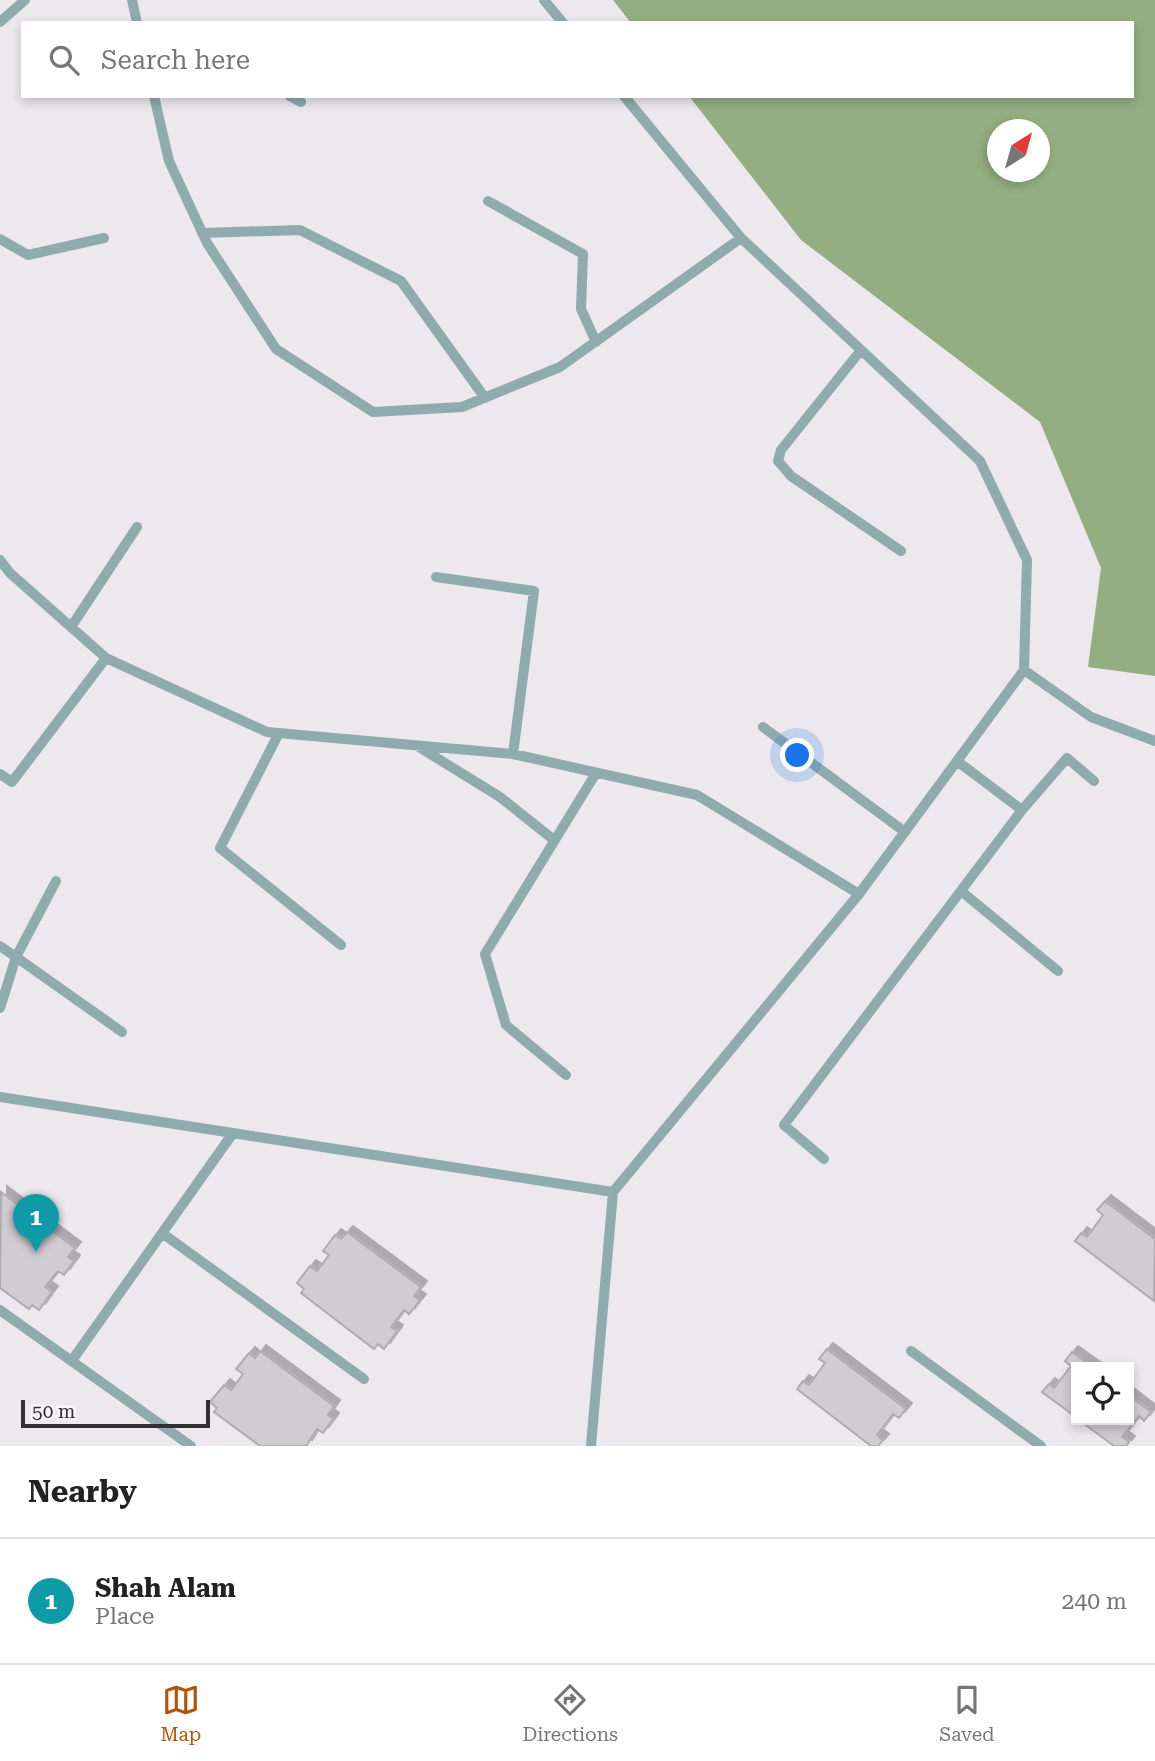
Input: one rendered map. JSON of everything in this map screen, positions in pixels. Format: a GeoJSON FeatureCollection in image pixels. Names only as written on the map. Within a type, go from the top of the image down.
{"type":"FeatureCollection","features":[{"type":"Feature","properties":{"kind":"lane"},"geometry":{"type":"LineString","coordinates":[[0,22],[25,0]]}},
{"type":"Feature","properties":{"kind":"lane"},"geometry":{"type":"LineString","coordinates":[[132,0],[140,21]]}},
{"type":"Feature","properties":{"kind":"lane"},"geometry":{"type":"LineString","coordinates":[[544,0],[561,21]]}},
{"type":"Feature","properties":{"kind":"lane"},"geometry":{"type":"LineString","coordinates":[[154,98],[169,161],[202,233],[276,349],[373,412],[463,407],[560,367],[741,238]]}},
{"type":"Feature","properties":{"kind":"lane"},"geometry":{"type":"LineString","coordinates":[[294,98],[301,102]]}},
{"type":"Feature","properties":{"kind":"lane"},"geometry":{"type":"LineString","coordinates":[[591,1446],[613,1192],[859,894],[1024,670],[1027,560],[980,461],[741,238],[626,98]]}},
{"type":"Feature","properties":{"kind":"lane"},"geometry":{"type":"LineString","coordinates":[[488,201],[583,254],[580,309],[596,342]]}},
{"type":"Feature","properties":{"kind":"lane"},"geometry":{"type":"LineString","coordinates":[[202,233],[300,230],[401,281],[485,398]]}},
{"type":"Feature","properties":{"kind":"lane"},"geometry":{"type":"LineString","coordinates":[[0,239],[28,255],[104,238]]}},
{"type":"Feature","properties":{"kind":"lane"},"geometry":{"type":"LineString","coordinates":[[861,350],[781,450],[778,461],[791,476],[901,551]]}},
{"type":"Feature","properties":{"kind":"lane"},"geometry":{"type":"LineString","coordinates":[[71,627],[137,527]]}},
{"type":"Feature","properties":{"kind":"lane"},"geometry":{"type":"LineString","coordinates":[[0,560],[10,573],[106,658],[267,732],[513,754],[697,796],[859,894]]}},
{"type":"Feature","properties":{"kind":"lane"},"geometry":{"type":"LineString","coordinates":[[436,577],[534,590],[513,754]]}},
{"type":"Feature","properties":{"kind":"lane"},"geometry":{"type":"LineString","coordinates":[[0,774],[12,782],[106,658]]}},
{"type":"Feature","properties":{"kind":"lane"},"geometry":{"type":"LineString","coordinates":[[1024,670],[1091,717],[1155,741]]}},
{"type":"Feature","properties":{"kind":"lane"},"geometry":{"type":"LineString","coordinates":[[763,727],[905,832]]}},
{"type":"Feature","properties":{"kind":"lane"},"geometry":{"type":"LineString","coordinates":[[279,733],[220,848],[341,945]]}},
{"type":"Feature","properties":{"kind":"lane"},"geometry":{"type":"LineString","coordinates":[[417,745],[500,797],[554,840]]}},
{"type":"Feature","properties":{"kind":"lane"},"geometry":{"type":"LineString","coordinates":[[824,1159],[784,1125],[1022,810],[1067,758],[1094,781]]}},
{"type":"Feature","properties":{"kind":"lane"},"geometry":{"type":"LineString","coordinates":[[957,761],[1022,810]]}},
{"type":"Feature","properties":{"kind":"lane"},"geometry":{"type":"LineString","coordinates":[[566,1074],[506,1026],[485,954],[596,773]]}},
{"type":"Feature","properties":{"kind":"lane"},"geometry":{"type":"LineString","coordinates":[[0,1008],[16,957],[56,881]]}},
{"type":"Feature","properties":{"kind":"lane"},"geometry":{"type":"LineString","coordinates":[[961,891],[1058,971]]}},
{"type":"Feature","properties":{"kind":"lane"},"geometry":{"type":"LineString","coordinates":[[0,946],[122,1032]]}},
{"type":"Feature","properties":{"kind":"lane"},"geometry":{"type":"LineString","coordinates":[[0,1097],[613,1192]]}},
{"type":"Feature","properties":{"kind":"lane"},"geometry":{"type":"LineString","coordinates":[[73,1359],[233,1133]]}},
{"type":"Feature","properties":{"kind":"lane"},"geometry":{"type":"LineString","coordinates":[[162,1233],[364,1379]]}},
{"type":"Feature","properties":{"kind":"lane"},"geometry":{"type":"LineString","coordinates":[[0,1310],[73,1359],[191,1446]]}},
{"type":"Feature","properties":{"kind":"lane"},"geometry":{"type":"LineString","coordinates":[[911,1352],[1041,1446]]}},
{"type":"Feature","properties":{"kind":"green space"},"geometry":{"type":"Polygon","coordinates":[[[613,0],[1155,0],[1155,676],[1088,667],[1101,568],[1040,422],[801,240],[691,98],[1134,98],[1134,21],[629,21],[613,0]]]}},
{"type":"Feature","properties":{"kind":"building"},"geometry":{"type":"Polygon","coordinates":[[[1,1192],[75,1248],[68,1257],[74,1261],[64,1275],[58,1271],[45,1287],[52,1292],[39,1310],[32,1305],[29,1309],[0,1288],[1,1192]]]}},
{"type":"Feature","properties":{"kind":"building"},"geometry":{"type":"Polygon","coordinates":[[[1105,1201],[1155,1239],[1154,1301],[1075,1241],[1081,1233],[1087,1237],[1103,1215],[1097,1210],[1105,1201]]]}},
{"type":"Feature","properties":{"kind":"building"},"geometry":{"type":"Polygon","coordinates":[[[347,1232],[421,1287],[414,1296],[420,1300],[409,1314],[404,1310],[391,1327],[397,1331],[384,1349],[378,1344],[374,1349],[301,1293],[304,1289],[297,1283],[310,1266],[317,1271],[329,1255],[323,1251],[335,1235],[341,1239],[347,1232]]]}},
{"type":"Feature","properties":{"kind":"building"},"geometry":{"type":"Polygon","coordinates":[[[827,1349],[906,1409],[899,1418],[893,1414],[877,1435],[883,1440],[878,1446],[871,1446],[797,1389],[803,1381],[809,1385],[825,1363],[819,1359],[827,1349]]]}},
{"type":"Feature","properties":{"kind":"building"},"geometry":{"type":"Polygon","coordinates":[[[260,1351],[334,1406],[328,1415],[333,1419],[323,1433],[317,1429],[306,1446],[260,1446],[214,1412],[217,1408],[210,1402],[224,1385],[231,1390],[243,1374],[236,1369],[249,1353],[255,1358],[260,1351]]]}},
{"type":"Feature","properties":{"kind":"building"},"geometry":{"type":"Polygon","coordinates":[[[1072,1352],[1086,1362],[1071,1362],[1071,1366],[1065,1361],[1072,1352]]]}},
{"type":"Feature","properties":{"kind":"building"},"geometry":{"type":"Polygon","coordinates":[[[1071,1366],[1071,1413],[1042,1392],[1049,1384],[1054,1388],[1071,1366]]]}},
{"type":"Feature","properties":{"kind":"building"},"geometry":{"type":"Polygon","coordinates":[[[1134,1399],[1151,1412],[1144,1421],[1139,1416],[1134,1422],[1134,1399]]]}},
{"type":"Feature","properties":{"kind":"building"},"geometry":{"type":"Polygon","coordinates":[[[1086,1425],[1132,1425],[1122,1437],[1129,1442],[1126,1446],[1114,1446],[1086,1425]]]}},
{"type":"Feature","properties":{"kind":"place","name":"Shah Alam"},"geometry":{"type":"Point","coordinates":[36,1252]}}]}
